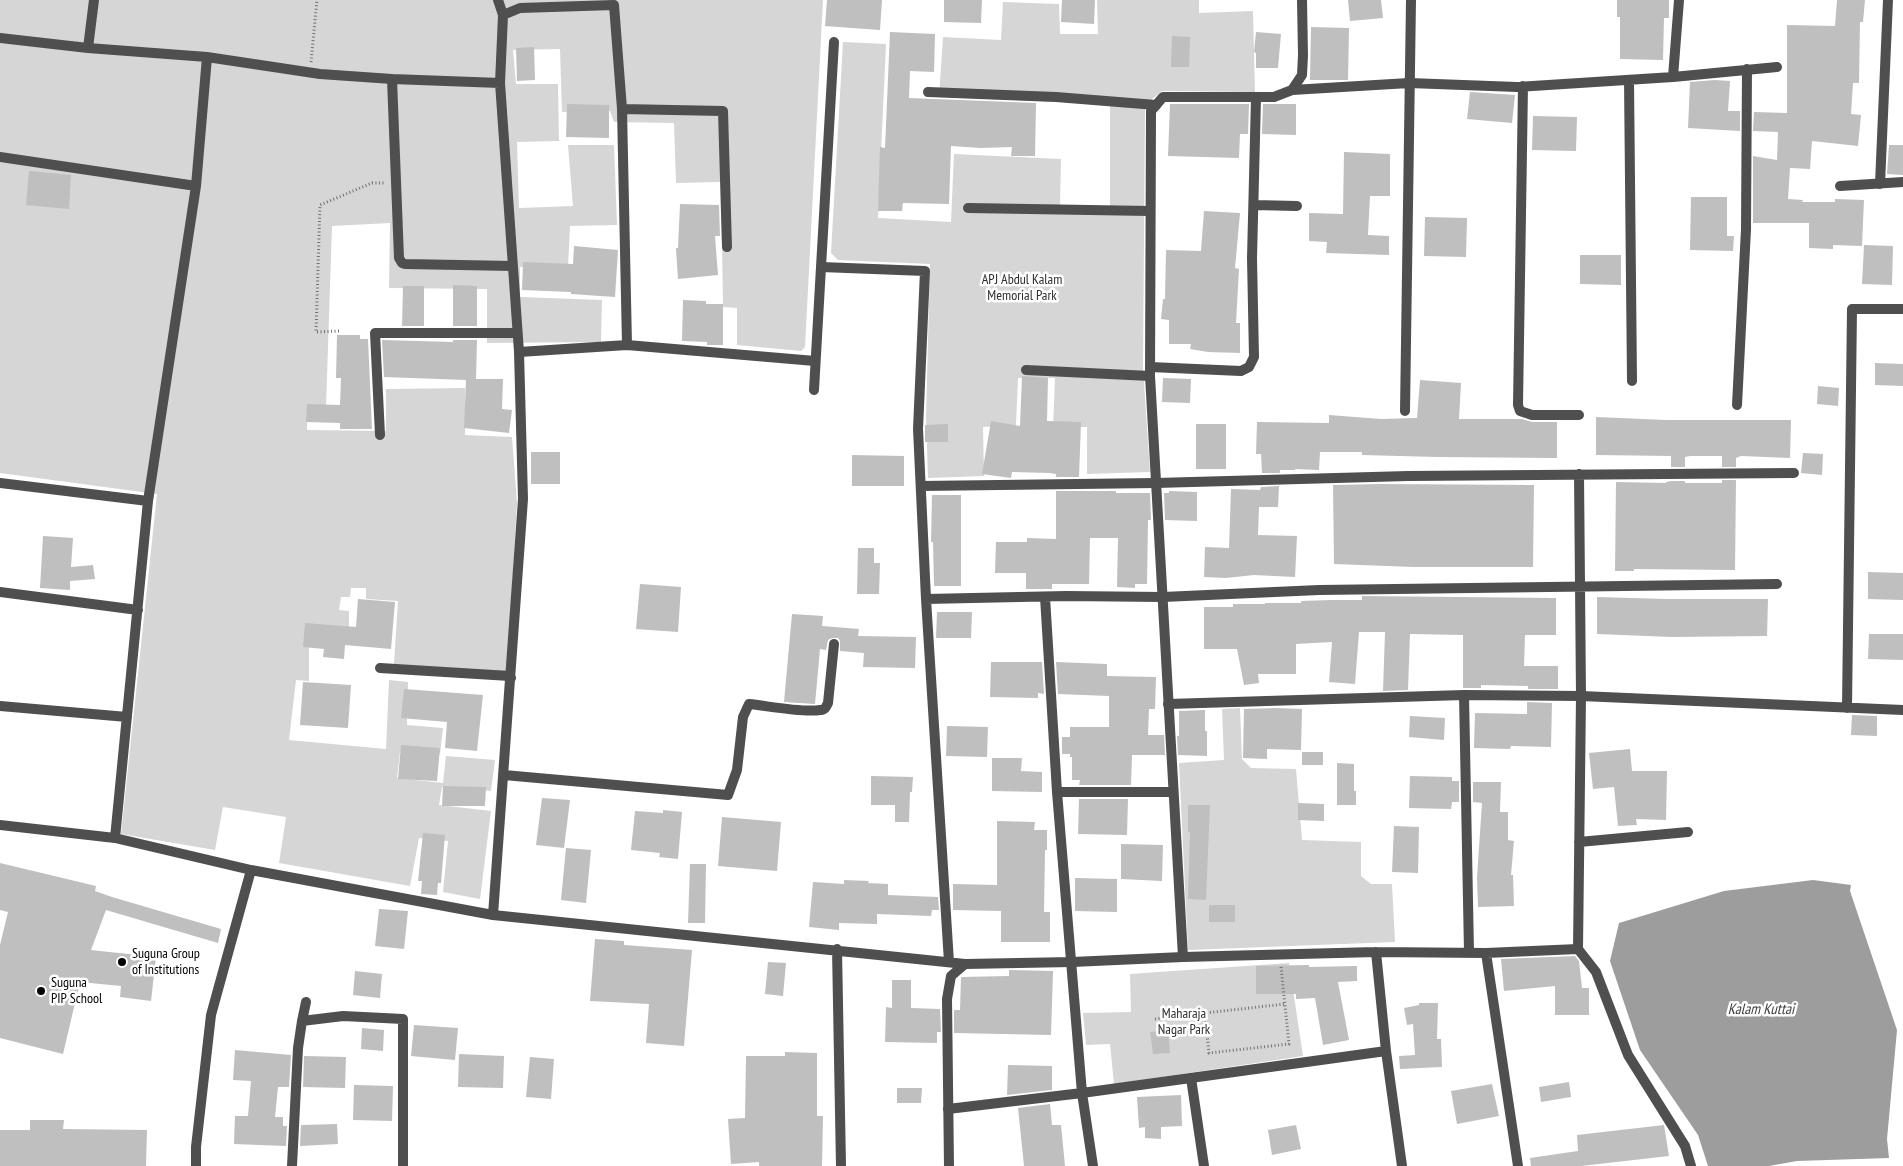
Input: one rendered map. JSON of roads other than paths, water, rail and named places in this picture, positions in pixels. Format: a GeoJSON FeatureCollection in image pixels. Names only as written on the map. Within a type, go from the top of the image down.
{"type":"FeatureCollection","features":[{"type":"Feature","properties":{"kind":"street"},"geometry":{"type":"LineString","coordinates":[[88,48],[94,0]]}},
{"type":"Feature","properties":{"kind":"street"},"geometry":{"type":"LineString","coordinates":[[493,915],[523,499],[519,352],[516,333],[500,83],[503,15],[498,0]]}},
{"type":"Feature","properties":{"kind":"street"},"geometry":{"type":"LineString","coordinates":[[1292,90],[1302,75],[1304,55],[1302,0]]}},
{"type":"Feature","properties":{"kind":"street"},"geometry":{"type":"LineString","coordinates":[[1405,411],[1411,0]]}},
{"type":"Feature","properties":{"kind":"street"},"geometry":{"type":"LineString","coordinates":[[1673,77],[1679,0]]}},
{"type":"Feature","properties":{"kind":"street"},"geometry":{"type":"LineString","coordinates":[[1880,184],[1888,0]]}},
{"type":"Feature","properties":{"kind":"street"},"geometry":{"type":"LineString","coordinates":[[503,15],[520,8],[614,5],[622,109],[627,345]]}},
{"type":"Feature","properties":{"kind":"street"},"geometry":{"type":"LineString","coordinates":[[0,38],[207,58],[320,74],[500,83]]}},
{"type":"Feature","properties":{"kind":"street"},"geometry":{"type":"LineString","coordinates":[[814,390],[834,42]]}},
{"type":"Feature","properties":{"kind":"street"},"geometry":{"type":"LineString","coordinates":[[114,838],[148,501],[196,186],[207,58]]}},
{"type":"Feature","properties":{"kind":"street"},"geometry":{"type":"LineString","coordinates":[[1184,957],[1150,372],[1151,110],[1163,97],[1274,97],[1292,90],[1409,83],[1523,86],[1673,77],[1777,66]]}},
{"type":"Feature","properties":{"kind":"street"},"geometry":{"type":"LineString","coordinates":[[1737,405],[1746,228],[1747,69]]}},
{"type":"Feature","properties":{"kind":"street"},"geometry":{"type":"LineString","coordinates":[[392,79],[399,258],[402,263],[513,266]]}},
{"type":"Feature","properties":{"kind":"street"},"geometry":{"type":"LineString","coordinates":[[1629,80],[1632,381]]}},
{"type":"Feature","properties":{"kind":"street"},"geometry":{"type":"LineString","coordinates":[[1523,86],[1518,405],[1520,411],[1532,415],[1580,416]]}},
{"type":"Feature","properties":{"kind":"street"},"geometry":{"type":"LineString","coordinates":[[928,92],[1056,97],[1156,105]]}},
{"type":"Feature","properties":{"kind":"street"},"geometry":{"type":"LineString","coordinates":[[1026,370],[1241,371],[1249,367],[1254,357],[1252,258],[1256,97]]}},
{"type":"Feature","properties":{"kind":"street"},"geometry":{"type":"LineString","coordinates":[[622,109],[723,111],[727,247]]}},
{"type":"Feature","properties":{"kind":"street"},"geometry":{"type":"LineString","coordinates":[[0,157],[196,186]]}},
{"type":"Feature","properties":{"kind":"street"},"geometry":{"type":"LineString","coordinates":[[1840,186],[1903,182]]}},
{"type":"Feature","properties":{"kind":"street"},"geometry":{"type":"LineString","coordinates":[[1254,205],[1297,206]]}},
{"type":"Feature","properties":{"kind":"street"},"geometry":{"type":"LineString","coordinates":[[968,208],[1150,211]]}},
{"type":"Feature","properties":{"kind":"street"},"geometry":{"type":"LineString","coordinates":[[821,266],[925,271],[918,429],[926,599],[949,962]]}},
{"type":"Feature","properties":{"kind":"street"},"geometry":{"type":"LineString","coordinates":[[1847,708],[1852,309],[1903,309]]}},
{"type":"Feature","properties":{"kind":"street"},"geometry":{"type":"LineString","coordinates":[[380,435],[375,333],[516,333]]}},
{"type":"Feature","properties":{"kind":"street"},"geometry":{"type":"LineString","coordinates":[[519,352],[627,345],[816,361]]}},
{"type":"Feature","properties":{"kind":"street"},"geometry":{"type":"LineString","coordinates":[[920,486],[1156,483],[1408,476],[1794,473]]}},
{"type":"Feature","properties":{"kind":"street"},"geometry":{"type":"LineString","coordinates":[[1579,474],[1581,696],[1578,949],[1596,972],[1628,1055],[1685,1146],[1691,1166]]}},
{"type":"Feature","properties":{"kind":"street"},"geometry":{"type":"LineString","coordinates":[[0,483],[148,501]]}},
{"type":"Feature","properties":{"kind":"street"},"geometry":{"type":"LineString","coordinates":[[926,599],[1163,597],[1319,590],[1777,584]]}},
{"type":"Feature","properties":{"kind":"street"},"geometry":{"type":"LineString","coordinates":[[0,592],[138,610]]}},
{"type":"Feature","properties":{"kind":"street"},"geometry":{"type":"LineString","coordinates":[[1045,597],[1057,792],[1082,1093],[1093,1166]]}},
{"type":"Feature","properties":{"kind":"street"},"geometry":{"type":"LineString","coordinates":[[504,775],[728,794],[737,770],[743,716],[749,704],[796,709],[821,710],[826,708],[834,644]]}},
{"type":"Feature","properties":{"kind":"street"},"geometry":{"type":"LineString","coordinates":[[380,668],[510,676],[511,678]]}},
{"type":"Feature","properties":{"kind":"street"},"geometry":{"type":"LineString","coordinates":[[1168,704],[1464,696],[1581,696],[1903,710]]}},
{"type":"Feature","properties":{"kind":"street"},"geometry":{"type":"LineString","coordinates":[[1464,696],[1468,952]]}},
{"type":"Feature","properties":{"kind":"street"},"geometry":{"type":"LineString","coordinates":[[0,706],[127,717]]}},
{"type":"Feature","properties":{"kind":"street"},"geometry":{"type":"LineString","coordinates":[[1057,792],[1173,792]]}},
{"type":"Feature","properties":{"kind":"street"},"geometry":{"type":"LineString","coordinates":[[0,825],[114,838],[251,870],[493,915],[838,949],[965,964],[1279,954],[1376,952],[1486,953],[1578,949]]}},
{"type":"Feature","properties":{"kind":"street"},"geometry":{"type":"LineString","coordinates":[[1580,842],[1688,832]]}},
{"type":"Feature","properties":{"kind":"street"},"geometry":{"type":"LineString","coordinates":[[196,1166],[196,1147],[211,1015],[251,870]]}},
{"type":"Feature","properties":{"kind":"street"},"geometry":{"type":"LineString","coordinates":[[838,949],[841,1166]]}},
{"type":"Feature","properties":{"kind":"street"},"geometry":{"type":"LineString","coordinates":[[1376,952],[1386,1052],[1402,1166]]}},
{"type":"Feature","properties":{"kind":"street"},"geometry":{"type":"LineString","coordinates":[[1486,953],[1518,1166]]}},
{"type":"Feature","properties":{"kind":"street"},"geometry":{"type":"LineString","coordinates":[[949,1166],[947,999],[951,976],[965,964]]}},
{"type":"Feature","properties":{"kind":"street"},"geometry":{"type":"LineString","coordinates":[[292,1166],[298,1048],[306,1002]]}},
{"type":"Feature","properties":{"kind":"street"},"geometry":{"type":"LineString","coordinates":[[302,1021],[343,1016],[403,1019],[403,1166]]}},
{"type":"Feature","properties":{"kind":"street"},"geometry":{"type":"LineString","coordinates":[[948,1109],[1386,1052]]}},
{"type":"Feature","properties":{"kind":"street"},"geometry":{"type":"LineString","coordinates":[[1191,1078],[1204,1166]]}},
{"type":"Feature","properties":{"kind":"water","name":"Kalam Kuttai"},"geometry":{"type":"Polygon","coordinates":[[[1813,880],[1851,885],[1850,891],[1897,1030],[1887,1139],[1889,1158],[1797,1161],[1769,1166],[1708,1166],[1698,1135],[1640,1050],[1610,961],[1619,923],[1724,891],[1813,880]]]}},
{"type":"Feature","properties":{"kind":"place","name":"Suguna Group of Institutions"},"geometry":{"type":"Point","coordinates":[122,962]}},
{"type":"Feature","properties":{"kind":"place","name":"Suguna PIP School"},"geometry":{"type":"Point","coordinates":[41,991]}},
{"type":"Feature","properties":{"kind":"park label","name":"APJ Abdul Kalam Memorial Park"},"geometry":{"type":"Point","coordinates":[1022,288]}},
{"type":"Feature","properties":{"kind":"park label","name":"Maharaja Nagar Park"},"geometry":{"type":"Point","coordinates":[1184,1022]}}]}
